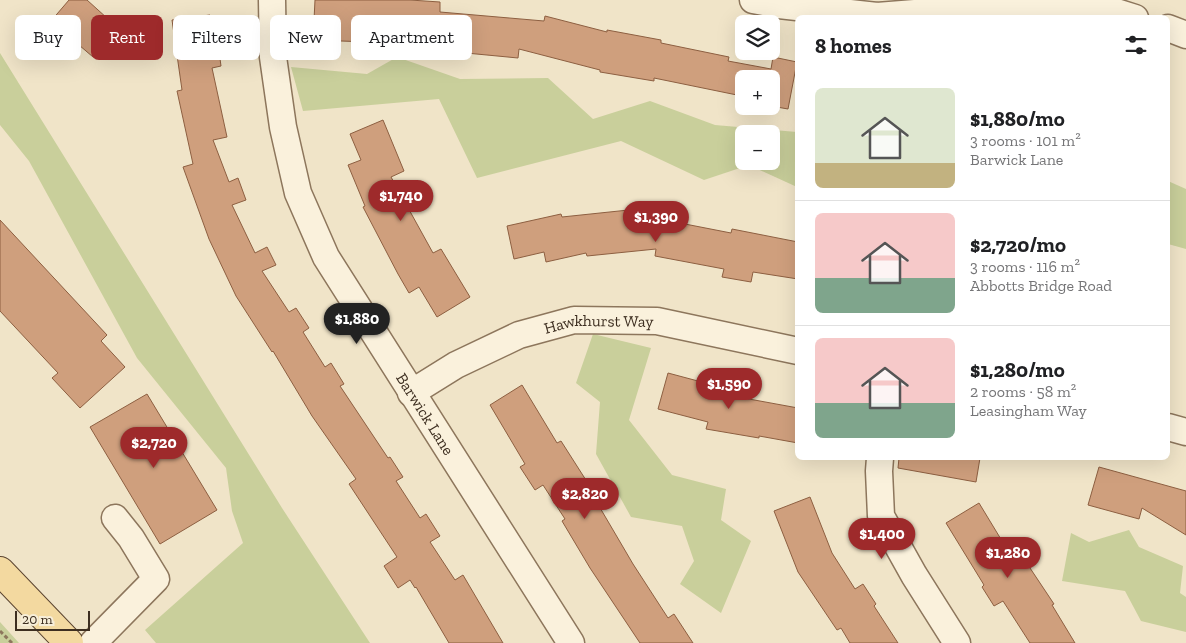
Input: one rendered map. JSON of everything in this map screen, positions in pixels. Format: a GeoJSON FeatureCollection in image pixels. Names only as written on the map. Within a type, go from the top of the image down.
{"type":"FeatureCollection","features":[{"type":"Feature","properties":{"kind":"main road"},"geometry":{"type":"LineString","coordinates":[[0,572],[69,643]]}},
{"type":"Feature","properties":{"kind":"street","name":"Barwick Lane"},"geometry":{"type":"LineString","coordinates":[[272,0],[273,57],[283,127],[298,193],[326,257],[571,643]]}},
{"type":"Feature","properties":{"kind":"street"},"geometry":{"type":"LineString","coordinates":[[753,0],[779,6],[867,15]]}},
{"type":"Feature","properties":{"kind":"street"},"geometry":{"type":"LineString","coordinates":[[889,15],[1014,5],[1091,4],[1125,15]]}},
{"type":"Feature","properties":{"kind":"street"},"geometry":{"type":"LineString","coordinates":[[1170,29],[1186,35]]}},
{"type":"Feature","properties":{"kind":"street","name":"Hawkhurst Way"},"geometry":{"type":"LineString","coordinates":[[411,393],[456,365],[520,335],[574,320],[657,321],[795,349]]}},
{"type":"Feature","properties":{"kind":"street"},"geometry":{"type":"LineString","coordinates":[[1170,428],[1186,432]]}},
{"type":"Feature","properties":{"kind":"street"},"geometry":{"type":"LineString","coordinates":[[880,460],[881,516],[914,575],[957,643]]}},
{"type":"Feature","properties":{"kind":"street"},"geometry":{"type":"LineString","coordinates":[[93,643],[156,579],[132,538],[116,518]]}},
{"type":"Feature","properties":{"kind":"path"},"geometry":{"type":"LineString","coordinates":[[0,630],[12,643]]}},
{"type":"Feature","properties":{"kind":"green space"},"geometry":{"type":"Polygon","coordinates":[[[0,53],[282,508],[370,643],[156,643],[145,630],[243,543],[232,511],[226,468],[137,358],[29,161],[0,125],[0,53]]]}},
{"type":"Feature","properties":{"kind":"green space"},"geometry":{"type":"Polygon","coordinates":[[[392,60],[406,60],[460,79],[548,78],[593,119],[650,101],[715,125],[735,127],[735,170],[704,180],[621,141],[477,178],[439,99],[303,111],[291,67],[367,74],[392,60]]]}},
{"type":"Feature","properties":{"kind":"green space"},"geometry":{"type":"Polygon","coordinates":[[[780,131],[795,132],[795,186],[760,170],[780,170],[780,131]]]}},
{"type":"Feature","properties":{"kind":"green space"},"geometry":{"type":"Polygon","coordinates":[[[1170,182],[1186,189],[1186,249],[1170,245],[1170,182]]]}},
{"type":"Feature","properties":{"kind":"green space"},"geometry":{"type":"Polygon","coordinates":[[[593,334],[651,348],[629,420],[672,475],[726,489],[721,520],[751,541],[721,613],[680,584],[694,561],[682,526],[631,517],[596,454],[600,402],[576,383],[593,334]]]}},
{"type":"Feature","properties":{"kind":"green space"},"geometry":{"type":"Polygon","coordinates":[[[1129,530],[1139,547],[1183,566],[1180,593],[1186,597],[1186,632],[1141,621],[1125,591],[1062,581],[1071,533],[1089,542],[1129,530]]]}},
{"type":"Feature","properties":{"kind":"green space"},"geometry":{"type":"Polygon","coordinates":[[[0,622],[19,643],[0,643],[0,622]]]}},
{"type":"Feature","properties":{"kind":"building"},"geometry":{"type":"Polygon","coordinates":[[[69,0],[87,0],[104,15],[91,15],[91,55],[81,47],[81,15],[56,15],[69,0]]]}},
{"type":"Feature","properties":{"kind":"building"},"geometry":{"type":"Polygon","coordinates":[[[315,0],[410,0],[440,2],[440,12],[544,21],[545,16],[607,32],[607,30],[661,40],[661,43],[729,57],[728,61],[771,69],[772,60],[780,60],[780,58],[795,62],[795,72],[788,109],[780,108],[780,70],[735,70],[735,95],[654,78],[654,81],[600,72],[600,70],[519,49],[518,58],[472,54],[472,15],[351,15],[351,41],[341,41],[341,15],[314,15],[315,0]]]}},
{"type":"Feature","properties":{"kind":"building"},"geometry":{"type":"Polygon","coordinates":[[[178,60],[220,60],[221,66],[212,68],[227,137],[213,140],[229,182],[238,178],[246,200],[232,205],[255,253],[267,247],[276,265],[262,271],[289,312],[296,308],[309,328],[303,332],[325,367],[331,363],[344,384],[340,386],[388,458],[390,457],[403,477],[396,481],[420,518],[426,514],[440,536],[430,542],[455,580],[463,575],[503,643],[449,643],[416,587],[410,580],[398,588],[384,566],[397,557],[349,484],[356,479],[312,416],[273,351],[236,296],[209,239],[183,167],[193,164],[177,91],[182,90],[178,60]]]}},
{"type":"Feature","properties":{"kind":"building"},"geometry":{"type":"Polygon","coordinates":[[[383,120],[404,171],[391,177],[433,253],[441,249],[470,297],[437,317],[419,287],[409,293],[363,207],[365,206],[348,165],[361,160],[350,134],[383,120]]]}},
{"type":"Feature","properties":{"kind":"building"},"geometry":{"type":"Polygon","coordinates":[[[638,209],[639,215],[731,233],[732,229],[795,241],[795,279],[753,272],[751,282],[722,277],[724,269],[655,256],[656,249],[587,256],[586,253],[546,262],[544,252],[514,259],[507,226],[561,214],[562,217],[638,209]]]}},
{"type":"Feature","properties":{"kind":"building"},"geometry":{"type":"Polygon","coordinates":[[[0,220],[107,335],[101,341],[125,367],[80,408],[52,378],[58,373],[0,311],[0,220]]]}},
{"type":"Feature","properties":{"kind":"building"},"geometry":{"type":"Polygon","coordinates":[[[668,373],[739,392],[738,397],[795,407],[795,442],[706,429],[708,422],[658,409],[668,373]]]}},
{"type":"Feature","properties":{"kind":"building"},"geometry":{"type":"Polygon","coordinates":[[[522,385],[557,443],[561,441],[591,488],[589,489],[633,564],[668,618],[674,614],[693,643],[640,643],[590,568],[562,521],[565,519],[543,485],[535,490],[520,467],[525,464],[490,405],[522,385]]]}},
{"type":"Feature","properties":{"kind":"building"},"geometry":{"type":"Polygon","coordinates":[[[147,394],[217,510],[160,544],[90,427],[147,394]]]}},
{"type":"Feature","properties":{"kind":"building"},"geometry":{"type":"Polygon","coordinates":[[[899,460],[980,460],[976,482],[898,468],[899,460]]]}},
{"type":"Feature","properties":{"kind":"building"},"geometry":{"type":"Polygon","coordinates":[[[1099,467],[1186,491],[1186,535],[1142,508],[1139,519],[1088,505],[1099,467]]]}},
{"type":"Feature","properties":{"kind":"building"},"geometry":{"type":"Polygon","coordinates":[[[810,497],[832,553],[855,589],[863,584],[876,604],[874,606],[898,643],[850,643],[841,628],[837,630],[798,572],[774,511],[810,497]]]}},
{"type":"Feature","properties":{"kind":"building"},"geometry":{"type":"Polygon","coordinates":[[[979,503],[1016,564],[1024,559],[1054,604],[1052,605],[1075,643],[1030,643],[1003,601],[994,606],[982,587],[984,585],[946,523],[979,503]]]}}]}
